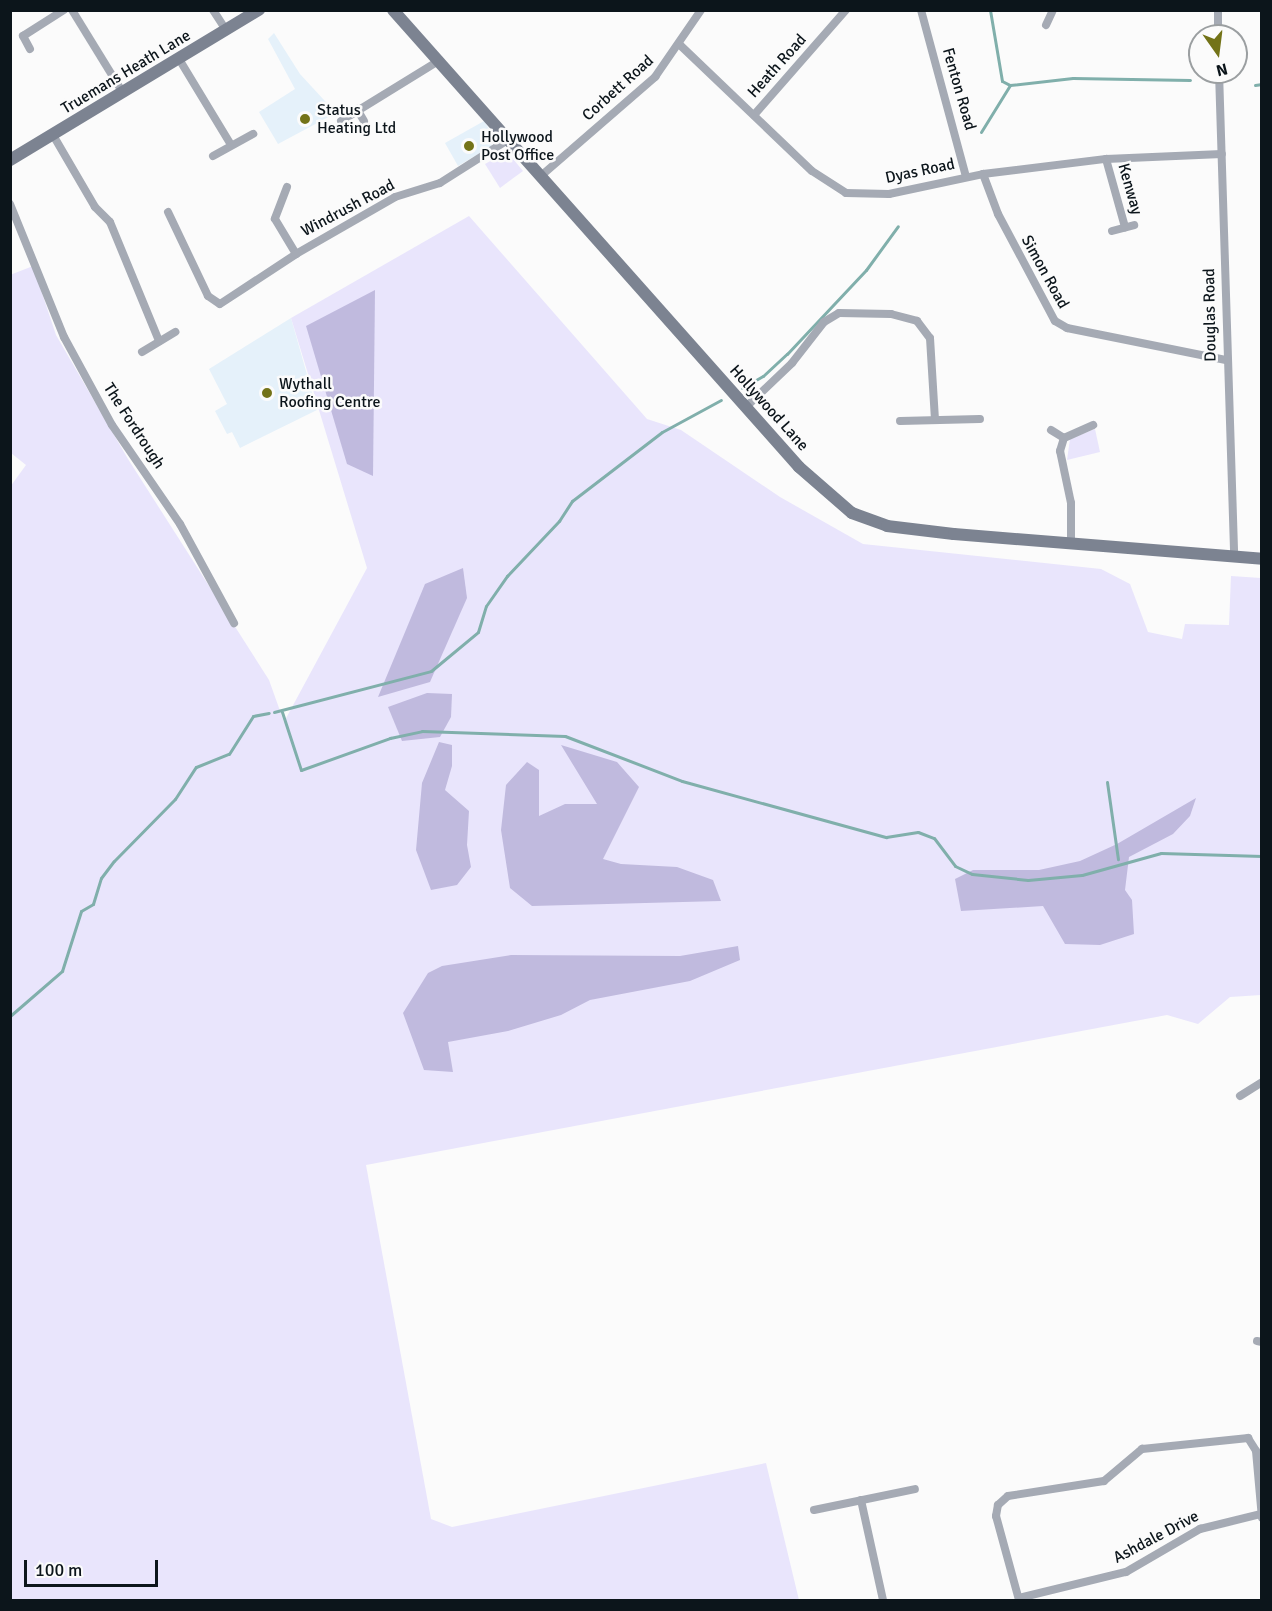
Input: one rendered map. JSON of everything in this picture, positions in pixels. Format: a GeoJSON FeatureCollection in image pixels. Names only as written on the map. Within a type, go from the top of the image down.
{"type":"FeatureCollection","features":[{"type":"Feature","properties":{"kind":"street"},"geometry":{"type":"LineString","coordinates":[[30,49],[23,36],[64,10]]}},
{"type":"Feature","properties":{"kind":"street"},"geometry":{"type":"LineString","coordinates":[[72,10],[123,93]]}},
{"type":"Feature","properties":{"kind":"street"},"geometry":{"type":"LineString","coordinates":[[213,10],[226,30]]}},
{"type":"Feature","properties":{"kind":"street","name":"Truemans Heath Lane"},"geometry":{"type":"LineString","coordinates":[[10,160],[259,10]]}},
{"type":"Feature","properties":{"kind":"street","name":"Hollywood Lane"},"geometry":{"type":"LineString","coordinates":[[393,10],[440,60],[746,407],[829,495],[866,519],[886,526],[1071,545],[1262,559]]}},
{"type":"Feature","properties":{"kind":"street","name":"Heath Road"},"geometry":{"type":"LineString","coordinates":[[754,115],[846,10]]}},
{"type":"Feature","properties":{"kind":"street","name":"Fenton Road"},"geometry":{"type":"LineString","coordinates":[[921,10],[966,177]]}},
{"type":"Feature","properties":{"kind":"street"},"geometry":{"type":"LineString","coordinates":[[1046,25],[1053,10]]}},
{"type":"Feature","properties":{"kind":"street","name":"Corbett Road"},"geometry":{"type":"LineString","coordinates":[[542,175],[655,77],[680,45],[701,11]]}},
{"type":"Feature","properties":{"kind":"street","name":"Dyas Road"},"geometry":{"type":"LineString","coordinates":[[680,45],[812,171],[846,193],[889,194],[983,174],[1106,159],[1222,154]]}},
{"type":"Feature","properties":{"kind":"street"},"geometry":{"type":"LineString","coordinates":[[179,59],[231,146]]}},
{"type":"Feature","properties":{"kind":"street"},"geometry":{"type":"LineString","coordinates":[[341,121],[440,60]]}},
{"type":"Feature","properties":{"kind":"street","name":"Douglas Road"},"geometry":{"type":"LineString","coordinates":[[1219,84],[1226,360],[1234,557]]}},
{"type":"Feature","properties":{"kind":"street"},"geometry":{"type":"LineString","coordinates":[[357,110],[364,121]]}},
{"type":"Feature","properties":{"kind":"street"},"geometry":{"type":"LineString","coordinates":[[213,156],[254,134]]}},
{"type":"Feature","properties":{"kind":"street"},"geometry":{"type":"LineString","coordinates":[[53,135],[96,207],[110,222],[159,341]]}},
{"type":"Feature","properties":{"kind":"street","name":"Windrush Road"},"geometry":{"type":"LineString","coordinates":[[162,226],[170,217],[214,303],[220,304],[296,254],[395,197],[440,183],[509,139]]}},
{"type":"Feature","properties":{"kind":"street","name":"Kenway"},"geometry":{"type":"LineString","coordinates":[[1106,159],[1130,226],[1112,231]]}},
{"type":"Feature","properties":{"kind":"street","name":"Simon Road"},"geometry":{"type":"LineString","coordinates":[[983,174],[998,214],[1047,313],[1055,321],[1067,328],[1226,360]]}},
{"type":"Feature","properties":{"kind":"street","name":"Windrush Road"},"geometry":{"type":"LineString","coordinates":[[287,187],[275,219],[296,254]]}},
{"type":"Feature","properties":{"kind":"street","name":"The Fordrough"},"geometry":{"type":"LineString","coordinates":[[10,204],[64,337],[112,425],[180,524],[234,623]]}},
{"type":"Feature","properties":{"kind":"street"},"geometry":{"type":"LineString","coordinates":[[746,407],[792,363],[825,322],[840,313],[891,314],[917,321],[930,338],[935,419]]}},
{"type":"Feature","properties":{"kind":"street"},"geometry":{"type":"LineString","coordinates":[[142,352],[175,332]]}},
{"type":"Feature","properties":{"kind":"street"},"geometry":{"type":"LineString","coordinates":[[900,421],[980,419]]}},
{"type":"Feature","properties":{"kind":"street"},"geometry":{"type":"LineString","coordinates":[[1071,545],[1071,503],[1060,451],[1064,438],[1093,425]]}},
{"type":"Feature","properties":{"kind":"street"},"geometry":{"type":"LineString","coordinates":[[1051,430],[1064,438]]}},
{"type":"Feature","properties":{"kind":"street"},"geometry":{"type":"LineString","coordinates":[[1240,1096],[1262,1082]]}},
{"type":"Feature","properties":{"kind":"street","name":"Ashdale Drive"},"geometry":{"type":"LineString","coordinates":[[1248,1438],[1256,1451],[1261,1516],[1200,1529],[1126,1572],[1019,1599],[996,1516],[998,1505],[1008,1496],[1104,1481],[1142,1449],[1248,1438]]}},
{"type":"Feature","properties":{"kind":"street"},"geometry":{"type":"LineString","coordinates":[[814,1510],[915,1489]]}},
{"type":"Feature","properties":{"kind":"street"},"geometry":{"type":"LineString","coordinates":[[861,1500],[883,1600]]}},
{"type":"Feature","properties":{"kind":"shaded area"},"geometry":{"type":"Polygon","coordinates":[[[274,33],[300,74],[336,113],[278,144],[259,112],[295,89],[268,39],[274,33]]]}},
{"type":"Feature","properties":{"kind":"shaded area"},"geometry":{"type":"Polygon","coordinates":[[[484,121],[496,139],[490,147],[458,166],[445,143],[484,121]]]}},
{"type":"Feature","properties":{"kind":"shaded area"},"geometry":{"type":"Polygon","coordinates":[[[503,154],[509,154],[523,171],[500,188],[485,164],[503,154]]]}},
{"type":"Feature","properties":{"kind":"shaded area"},"geometry":{"type":"Polygon","coordinates":[[[469,216],[647,419],[681,430],[780,497],[863,544],[1101,569],[1130,584],[1148,632],[1182,639],[1185,624],[1229,625],[1231,576],[1261,578],[1261,995],[1230,997],[1198,1024],[1167,1015],[366,1165],[431,1519],[452,1527],[766,1463],[799,1600],[11,1600],[10,487],[26,465],[11,453],[10,275],[33,266],[56,335],[128,459],[269,680],[284,722],[367,568],[291,318],[469,216]]]}},
{"type":"Feature","properties":{"kind":"shaded area"},"geometry":{"type":"Polygon","coordinates":[[[375,290],[373,476],[347,464],[306,326],[375,290]]]}},
{"type":"Feature","properties":{"kind":"shaded area","name":"Wythall Roofing Centre"},"geometry":{"type":"Polygon","coordinates":[[[291,318],[317,410],[240,448],[232,432],[227,434],[215,411],[227,404],[209,369],[291,318]]]}},
{"type":"Feature","properties":{"kind":"shaded area"},"geometry":{"type":"Polygon","coordinates":[[[1095,429],[1100,452],[1067,460],[1070,439],[1095,429]]]}},
{"type":"Feature","properties":{"kind":"shaded area"},"geometry":{"type":"Polygon","coordinates":[[[463,568],[467,598],[430,682],[378,697],[425,584],[463,568]]]}},
{"type":"Feature","properties":{"kind":"shaded area"},"geometry":{"type":"Polygon","coordinates":[[[427,693],[452,694],[451,717],[440,737],[402,741],[388,707],[427,693]]]}},
{"type":"Feature","properties":{"kind":"shaded area"},"geometry":{"type":"Polygon","coordinates":[[[439,742],[452,745],[452,766],[445,790],[469,811],[467,845],[471,867],[457,885],[431,890],[416,850],[422,783],[439,742]]]}},
{"type":"Feature","properties":{"kind":"shaded area"},"geometry":{"type":"Polygon","coordinates":[[[561,745],[617,762],[639,787],[603,859],[621,864],[677,867],[713,880],[721,901],[532,906],[510,888],[501,830],[506,785],[527,762],[539,770],[539,816],[565,804],[597,804],[561,745]]]}},
{"type":"Feature","properties":{"kind":"shaded area"},"geometry":{"type":"Polygon","coordinates":[[[1196,798],[1190,816],[1173,834],[1129,857],[1125,890],[1132,900],[1134,934],[1100,945],[1065,944],[1043,906],[961,911],[955,879],[973,870],[1039,870],[1080,861],[1117,844],[1196,798]]]}},
{"type":"Feature","properties":{"kind":"shaded area"},"geometry":{"type":"Polygon","coordinates":[[[738,946],[740,960],[690,981],[590,1000],[561,1015],[508,1031],[448,1042],[453,1072],[424,1070],[403,1013],[428,973],[442,966],[511,955],[680,956],[738,946]]]}},
{"type":"Feature","properties":{"kind":"waterway"},"geometry":{"type":"LineString","coordinates":[[990,10],[1002,81],[1010,85]]}},
{"type":"Feature","properties":{"kind":"waterway"},"geometry":{"type":"LineString","coordinates":[[981,132],[1010,85],[1073,78],[1188,80]]}},
{"type":"Feature","properties":{"kind":"waterway"},"geometry":{"type":"LineString","coordinates":[[1255,85],[1262,84]]}},
{"type":"Feature","properties":{"kind":"waterway"},"geometry":{"type":"LineString","coordinates":[[742,388],[763,376],[787,354],[866,270],[898,226]]}},
{"type":"Feature","properties":{"kind":"waterway"},"geometry":{"type":"LineString","coordinates":[[274,712],[431,671],[478,632],[486,606],[507,576],[559,521],[572,501],[662,432],[721,400]]}},
{"type":"Feature","properties":{"kind":"waterway"},"geometry":{"type":"LineString","coordinates":[[282,712],[301,770],[390,738],[422,731],[565,736],[682,781],[886,837],[918,832],[934,838],[955,866],[972,874],[1028,880],[1082,875],[1161,853],[1262,856]]}},
{"type":"Feature","properties":{"kind":"waterway"},"geometry":{"type":"LineString","coordinates":[[10,1016],[62,971],[81,911],[93,904],[101,878],[114,861],[175,799],[196,767],[229,754],[253,716],[269,713]]}},
{"type":"Feature","properties":{"kind":"waterway"},"geometry":{"type":"LineString","coordinates":[[1107,782],[1118,859]]}},
{"type":"Feature","properties":{"kind":"place","name":"Status Heating Ltd"},"geometry":{"type":"Point","coordinates":[305,119]}},
{"type":"Feature","properties":{"kind":"place","name":"Hollywood Post Office"},"geometry":{"type":"Point","coordinates":[469,146]}},
{"type":"Feature","properties":{"kind":"place","name":"Wythall Roofing Centre"},"geometry":{"type":"Point","coordinates":[267,393]}}]}
